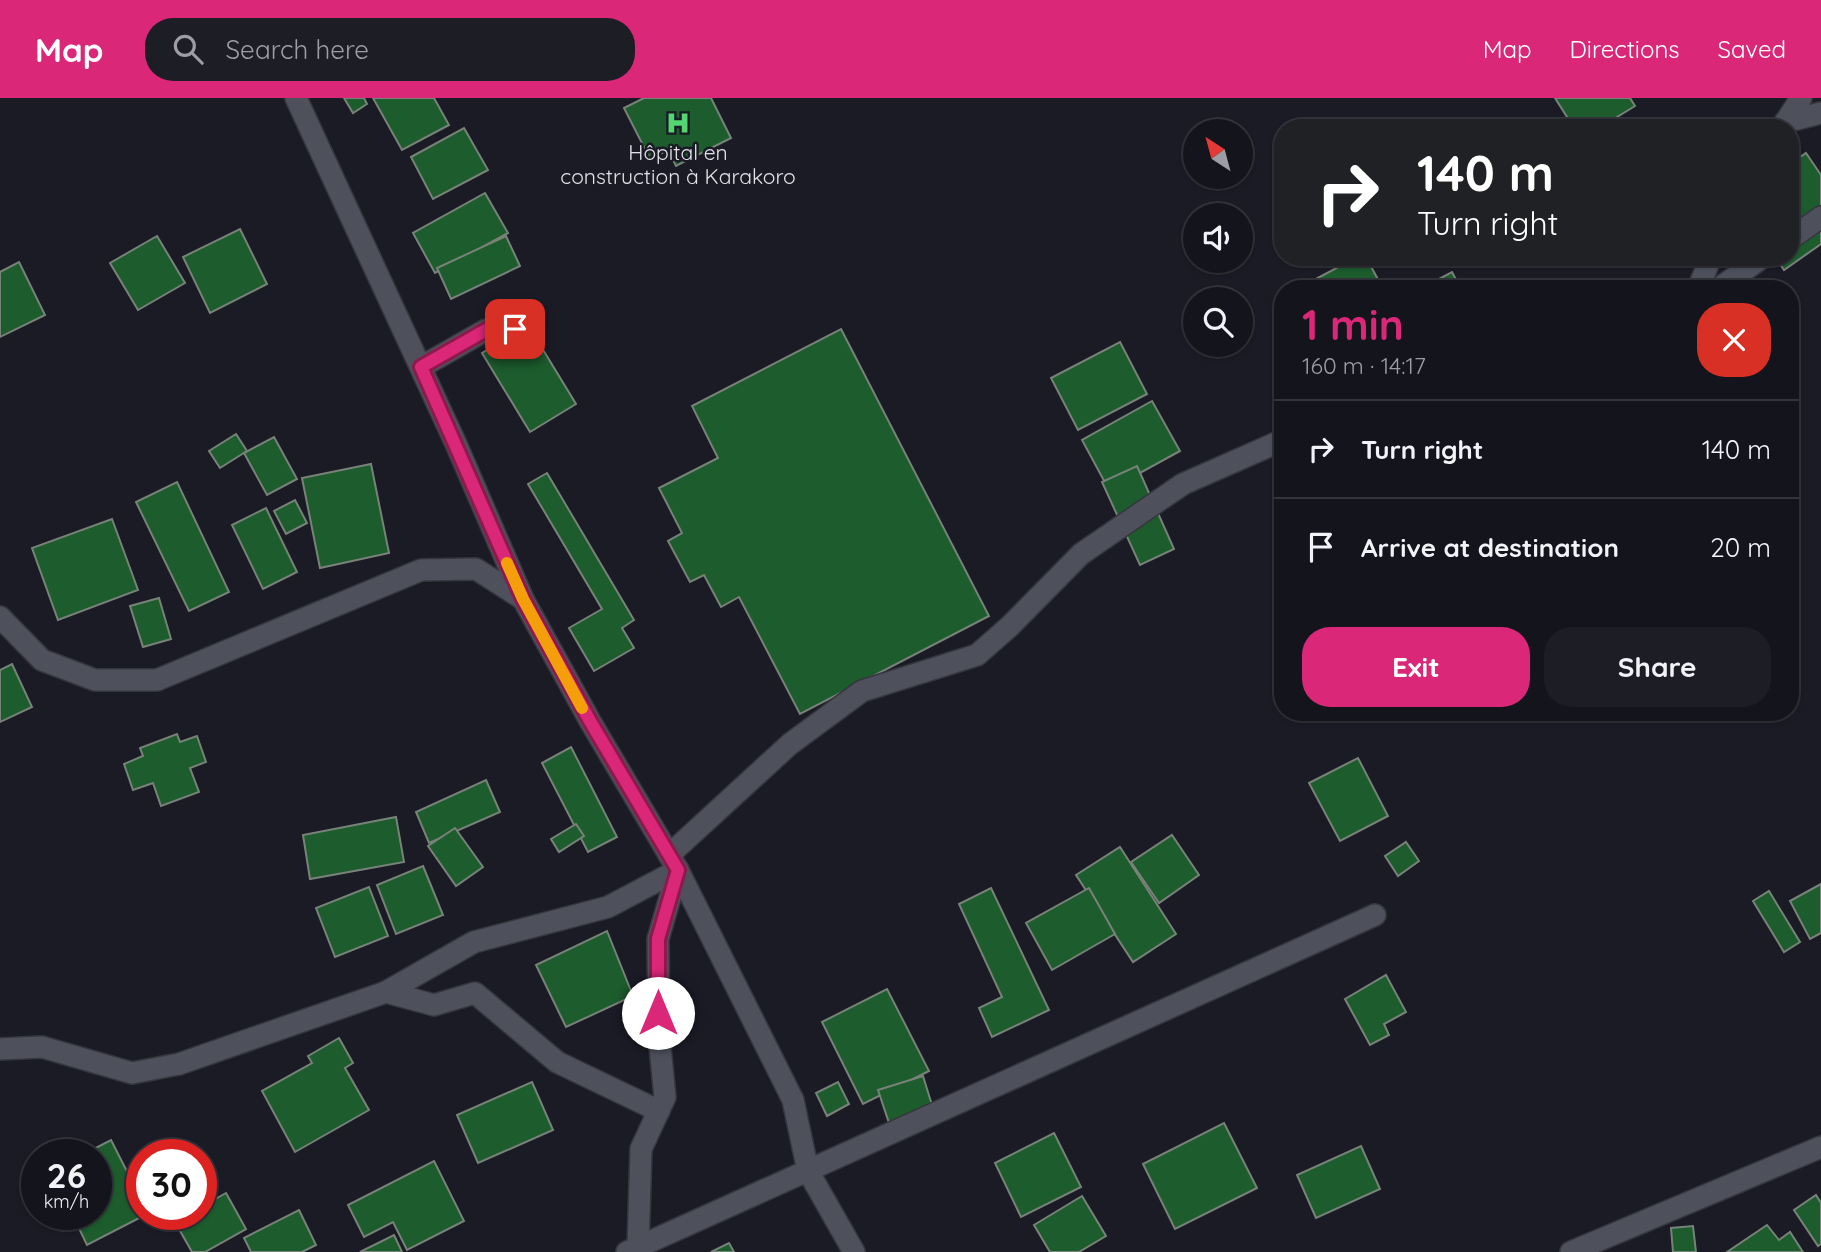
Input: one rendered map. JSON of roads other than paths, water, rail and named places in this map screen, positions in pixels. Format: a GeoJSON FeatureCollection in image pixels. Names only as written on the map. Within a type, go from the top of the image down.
{"type":"FeatureCollection","features":[{"type":"Feature","properties":{"kind":"street"},"geometry":{"type":"LineString","coordinates":[[296,98],[421,367],[523,599],[673,863],[793,1100],[808,1171],[854,1252]]}},
{"type":"Feature","properties":{"kind":"street"},"geometry":{"type":"LineString","coordinates":[[1787,119],[1801,98]]}},
{"type":"Feature","properties":{"kind":"street"},"geometry":{"type":"LineString","coordinates":[[1799,120],[1821,113]]}},
{"type":"Feature","properties":{"kind":"street"},"geometry":{"type":"LineString","coordinates":[[1799,233],[1821,217]]}},
{"type":"Feature","properties":{"kind":"street"},"geometry":{"type":"LineString","coordinates":[[1731,280],[1750,266]]}},
{"type":"Feature","properties":{"kind":"street"},"geometry":{"type":"LineString","coordinates":[[421,367],[486,330],[515,329]]}},
{"type":"Feature","properties":{"kind":"street"},"geometry":{"type":"LineString","coordinates":[[0,1049],[42,1047],[132,1073],[179,1064],[386,992],[474,942],[608,906],[673,863],[790,744],[862,691],[977,655],[1010,626],[1081,554],[1184,484],[1274,444]]}},
{"type":"Feature","properties":{"kind":"street"},"geometry":{"type":"LineString","coordinates":[[0,617],[42,660],[95,680],[157,680],[421,570],[476,569],[523,599]]}},
{"type":"Feature","properties":{"kind":"street"},"geometry":{"type":"LineString","coordinates":[[673,863],[658,939],[659,1037],[665,1097],[641,1149],[633,1249],[1375,915]]}},
{"type":"Feature","properties":{"kind":"street"},"geometry":{"type":"LineString","coordinates":[[386,992],[434,1005],[475,993],[557,1062],[659,1111]]}},
{"type":"Feature","properties":{"kind":"street"},"geometry":{"type":"LineString","coordinates":[[1571,1252],[1607,1245],[1821,1147]]}},
{"type":"Feature","properties":{"kind":"place","name":"Hôpital en construction à Karakoro"},"geometry":{"type":"Point","coordinates":[678,123]}}]}
